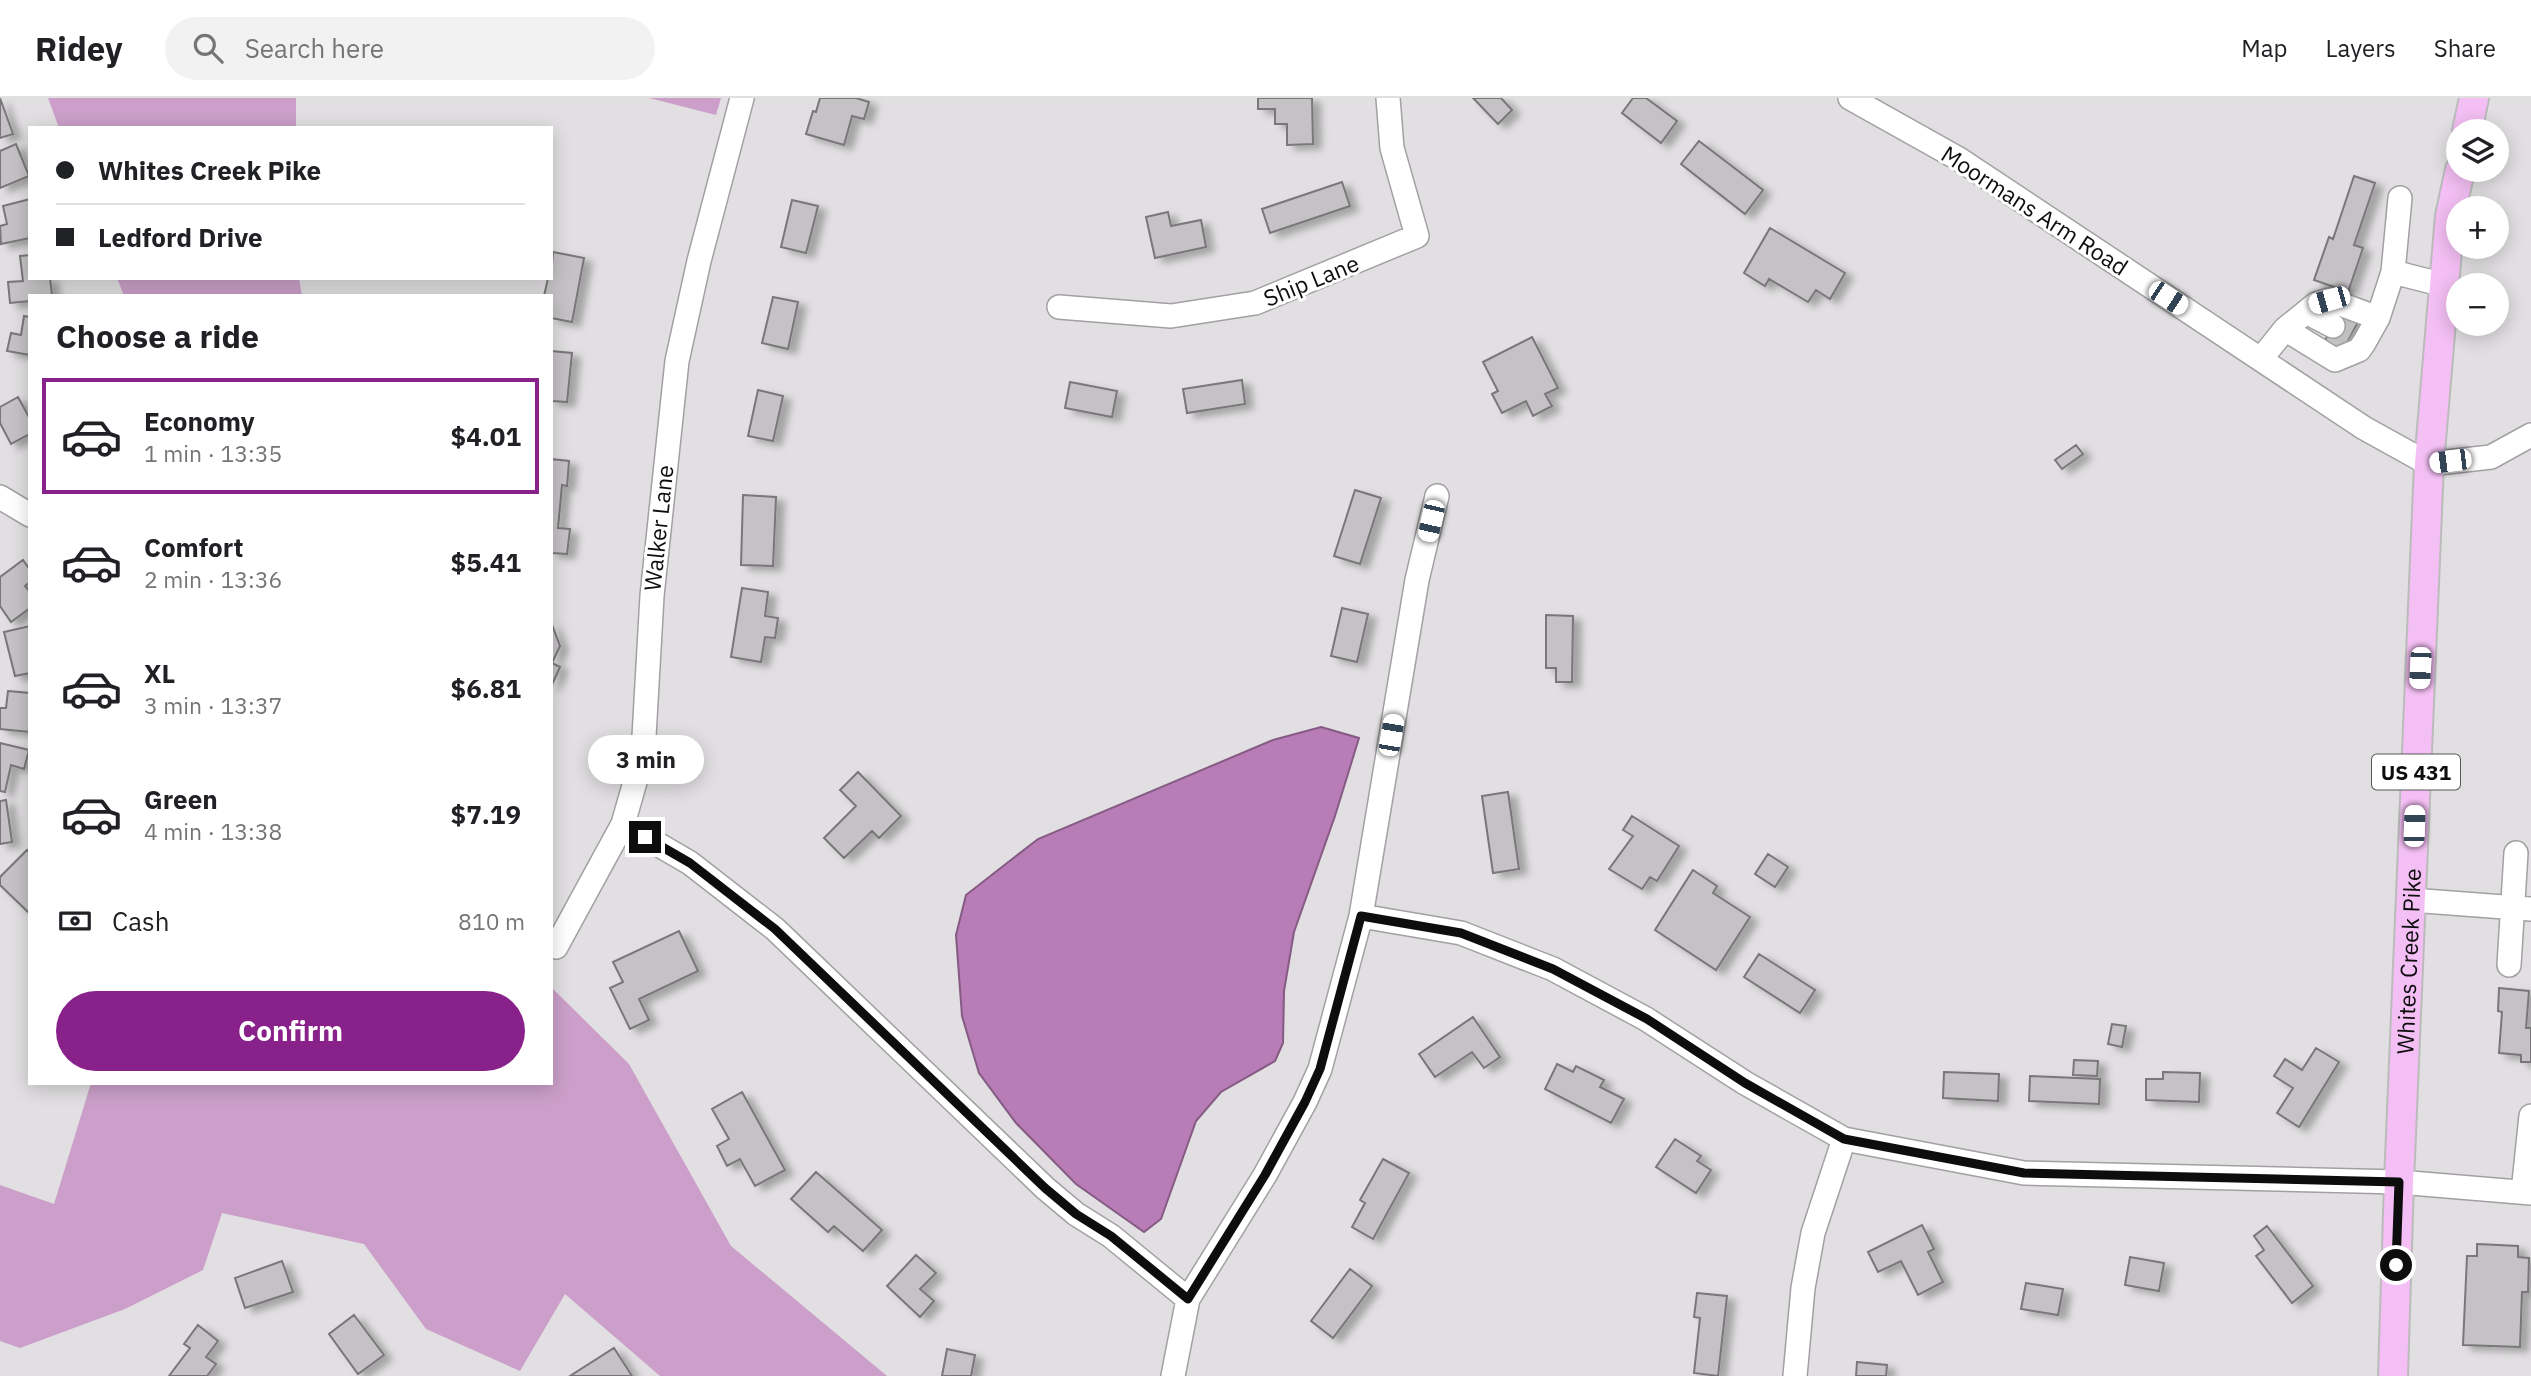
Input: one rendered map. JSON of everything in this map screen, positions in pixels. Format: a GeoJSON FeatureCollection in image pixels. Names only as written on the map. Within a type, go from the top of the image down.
{"type":"FeatureCollection","features":[{"type":"Feature","properties":{"kind":"main road"},"geometry":{"type":"LineString","coordinates":[[2470,119],[2474,98]]}},
{"type":"Feature","properties":{"kind":"main road","name":"Whites Creek Pike"},"geometry":{"type":"LineString","coordinates":[[2393,1376],[2429,464],[2450,216],[2457,182]]}},
{"type":"Feature","properties":{"kind":"street","name":"Walker Lane"},"geometry":{"type":"LineString","coordinates":[[556,947],[623,824],[643,754],[652,596],[677,361],[699,261],[742,98]]}},
{"type":"Feature","properties":{"kind":"street","name":"Ship Lane"},"geometry":{"type":"LineString","coordinates":[[1059,307],[1171,316],[1255,303],[1417,236],[1392,148],[1388,98]]}},
{"type":"Feature","properties":{"kind":"street","name":"Moormans Arm Road"},"geometry":{"type":"LineString","coordinates":[[1850,98],[1959,159],[2364,428],[2429,464]]}},
{"type":"Feature","properties":{"kind":"street"},"geometry":{"type":"LineString","coordinates":[[2349,335],[2378,318],[2393,272],[2400,198]]}},
{"type":"Feature","properties":{"kind":"street"},"geometry":{"type":"LineString","coordinates":[[2393,272],[2444,285]]}},
{"type":"Feature","properties":{"kind":"street"},"geometry":{"type":"LineString","coordinates":[[2261,359],[2285,330],[2316,304],[2329,300],[2378,318]]}},
{"type":"Feature","properties":{"kind":"street"},"geometry":{"type":"LineString","coordinates":[[2285,330],[2335,360],[2359,350],[2349,335],[2306,312]]}},
{"type":"Feature","properties":{"kind":"street"},"geometry":{"type":"LineString","coordinates":[[2429,464],[2491,457],[2531,435]]}},
{"type":"Feature","properties":{"kind":"street"},"geometry":{"type":"LineString","coordinates":[[1173,1376],[1188,1299],[1265,1175],[1320,1069],[1361,916],[1417,580],[1437,496]]}},
{"type":"Feature","properties":{"kind":"street"},"geometry":{"type":"LineString","coordinates":[[0,497],[28,514]]}},
{"type":"Feature","properties":{"kind":"street"},"geometry":{"type":"LineString","coordinates":[[623,824],[690,863],[775,929],[1045,1188],[1076,1214],[1111,1236],[1188,1299]]}},
{"type":"Feature","properties":{"kind":"street"},"geometry":{"type":"LineString","coordinates":[[2509,965],[2522,908],[2516,853]]}},
{"type":"Feature","properties":{"kind":"street"},"geometry":{"type":"LineString","coordinates":[[2410,900],[2522,908]]}},
{"type":"Feature","properties":{"kind":"street"},"geometry":{"type":"LineString","coordinates":[[1361,916],[1461,933],[1553,969],[1647,1019],[1745,1083],[1844,1139],[2024,1173],[2399,1182],[2527,1192],[2531,1116]]}},
{"type":"Feature","properties":{"kind":"street"},"geometry":{"type":"LineString","coordinates":[[1795,1376],[1802,1288],[1813,1233],[1844,1139]]}},
{"type":"Feature","properties":{"kind":"shaded area"},"geometry":{"type":"Polygon","coordinates":[[[48,98],[296,98],[296,126],[58,126],[48,98]]]}},
{"type":"Feature","properties":{"kind":"shaded area"},"geometry":{"type":"Polygon","coordinates":[[[649,98],[721,98],[716,115],[649,98]]]}},
{"type":"Feature","properties":{"kind":"shaded area"},"geometry":{"type":"Polygon","coordinates":[[[118,280],[299,280],[302,294],[123,294],[118,280]]]}},
{"type":"Feature","properties":{"kind":"shaded area"},"geometry":{"type":"Polygon","coordinates":[[[1321,727],[1359,738],[1294,932],[1284,991],[1283,1043],[1275,1061],[1221,1092],[1196,1121],[1161,1219],[1144,1232],[1076,1184],[1016,1123],[979,1073],[962,1016],[956,935],[966,895],[1038,839],[1273,740],[1321,727]]]}},
{"type":"Feature","properties":{"kind":"shaded area"},"geometry":{"type":"Polygon","coordinates":[[[553,989],[629,1064],[731,1246],[887,1376],[660,1376],[565,1294],[520,1371],[426,1329],[364,1244],[222,1213],[203,1270],[125,1309],[20,1348],[0,1341],[0,1185],[54,1204],[90,1085],[553,1085],[553,989]]]}},
{"type":"Feature","properties":{"kind":"building"},"geometry":{"type":"Polygon","coordinates":[[[0,98],[13,134],[0,138],[0,98]]]}},
{"type":"Feature","properties":{"kind":"building"},"geometry":{"type":"Polygon","coordinates":[[[820,98],[856,98],[869,102],[864,119],[852,116],[844,145],[806,134],[820,98]]]}},
{"type":"Feature","properties":{"kind":"building"},"geometry":{"type":"Polygon","coordinates":[[[1258,98],[1312,98],[1313,144],[1287,145],[1287,124],[1275,124],[1275,109],[1258,109],[1258,98]]]}},
{"type":"Feature","properties":{"kind":"building"},"geometry":{"type":"Polygon","coordinates":[[[1473,98],[1501,98],[1512,110],[1498,124],[1473,98]]]}},
{"type":"Feature","properties":{"kind":"building"},"geometry":{"type":"Polygon","coordinates":[[[1633,98],[1646,98],[1677,121],[1661,143],[1622,113],[1633,98]]]}},
{"type":"Feature","properties":{"kind":"building"},"geometry":{"type":"Polygon","coordinates":[[[1699,141],[1763,190],[1745,214],[1681,164],[1699,141]]]}},
{"type":"Feature","properties":{"kind":"building"},"geometry":{"type":"Polygon","coordinates":[[[16,144],[28,176],[0,188],[0,151],[16,144]]]}},
{"type":"Feature","properties":{"kind":"building"},"geometry":{"type":"Polygon","coordinates":[[[2354,176],[2375,183],[2354,245],[2363,248],[2348,292],[2314,280],[2329,237],[2333,239],[2354,176]]]}},
{"type":"Feature","properties":{"kind":"building"},"geometry":{"type":"Polygon","coordinates":[[[1342,182],[1350,206],[1270,233],[1262,209],[1342,182]]]}},
{"type":"Feature","properties":{"kind":"building"},"geometry":{"type":"Polygon","coordinates":[[[28,200],[28,238],[1,244],[0,226],[7,224],[3,206],[28,200]]]}},
{"type":"Feature","properties":{"kind":"building"},"geometry":{"type":"Polygon","coordinates":[[[792,200],[818,206],[806,253],[781,247],[792,200]]]}},
{"type":"Feature","properties":{"kind":"building"},"geometry":{"type":"Polygon","coordinates":[[[1168,212],[1171,226],[1201,220],[1206,247],[1155,258],[1146,217],[1168,212]]]}},
{"type":"Feature","properties":{"kind":"building"},"geometry":{"type":"Polygon","coordinates":[[[1770,228],[1845,273],[1830,299],[1816,290],[1808,302],[1769,279],[1765,286],[1744,273],[1770,228]]]}},
{"type":"Feature","properties":{"kind":"building"},"geometry":{"type":"Polygon","coordinates":[[[553,252],[584,258],[572,322],[553,318],[553,294],[544,294],[548,280],[553,280],[553,252]]]}},
{"type":"Feature","properties":{"kind":"building"},"geometry":{"type":"Polygon","coordinates":[[[28,255],[28,280],[50,280],[52,294],[28,294],[28,301],[10,303],[8,282],[23,281],[20,256],[28,255]]]}},
{"type":"Feature","properties":{"kind":"building"},"geometry":{"type":"Polygon","coordinates":[[[773,297],[798,302],[788,349],[762,343],[773,297]]]}},
{"type":"Feature","properties":{"kind":"building"},"geometry":{"type":"Polygon","coordinates":[[[2344,309],[2360,319],[2338,355],[2322,345],[2344,309]]]}},
{"type":"Feature","properties":{"kind":"building"},"geometry":{"type":"Polygon","coordinates":[[[24,316],[28,317],[28,355],[7,351],[11,333],[21,335],[24,316]]]}},
{"type":"Feature","properties":{"kind":"building"},"geometry":{"type":"Polygon","coordinates":[[[1532,337],[1558,388],[1545,394],[1552,406],[1533,416],[1526,401],[1502,413],[1492,394],[1498,391],[1483,362],[1532,337]]]}},
{"type":"Feature","properties":{"kind":"building"},"geometry":{"type":"Polygon","coordinates":[[[553,351],[572,353],[567,402],[553,401],[553,351]]]}},
{"type":"Feature","properties":{"kind":"building"},"geometry":{"type":"Polygon","coordinates":[[[1242,380],[1245,404],[1187,413],[1183,389],[1242,380]]]}},
{"type":"Feature","properties":{"kind":"building"},"geometry":{"type":"Polygon","coordinates":[[[1070,382],[1117,391],[1112,417],[1065,408],[1070,382]]]}},
{"type":"Feature","properties":{"kind":"building"},"geometry":{"type":"Polygon","coordinates":[[[758,390],[783,396],[773,441],[748,436],[758,390]]]}},
{"type":"Feature","properties":{"kind":"building"},"geometry":{"type":"Polygon","coordinates":[[[18,397],[28,415],[28,435],[11,444],[0,423],[0,407],[18,397]]]}},
{"type":"Feature","properties":{"kind":"building"},"geometry":{"type":"Polygon","coordinates":[[[2076,445],[2083,454],[2062,469],[2055,460],[2076,445]]]}},
{"type":"Feature","properties":{"kind":"building"},"geometry":{"type":"Polygon","coordinates":[[[553,459],[569,461],[567,486],[562,485],[558,528],[570,529],[567,554],[553,553],[553,459]]]}},
{"type":"Feature","properties":{"kind":"building"},"geometry":{"type":"Polygon","coordinates":[[[1355,490],[1381,498],[1360,564],[1334,556],[1355,490]]]}},
{"type":"Feature","properties":{"kind":"building"},"geometry":{"type":"Polygon","coordinates":[[[743,495],[776,497],[773,566],[741,565],[743,495]]]}},
{"type":"Feature","properties":{"kind":"building"},"geometry":{"type":"Polygon","coordinates":[[[23,560],[28,567],[28,584],[25,586],[28,590],[28,609],[11,622],[0,606],[0,577],[23,560]]]}},
{"type":"Feature","properties":{"kind":"building"},"geometry":{"type":"Polygon","coordinates":[[[742,588],[768,592],[765,616],[778,618],[775,638],[765,637],[761,662],[731,657],[742,588]]]}},
{"type":"Feature","properties":{"kind":"building"},"geometry":{"type":"Polygon","coordinates":[[[1342,608],[1368,614],[1357,662],[1331,656],[1342,608]]]}},
{"type":"Feature","properties":{"kind":"building"},"geometry":{"type":"Polygon","coordinates":[[[1546,615],[1573,616],[1572,682],[1556,682],[1556,668],[1546,668],[1546,615]]]}},
{"type":"Feature","properties":{"kind":"building"},"geometry":{"type":"Polygon","coordinates":[[[28,626],[28,673],[15,676],[4,632],[28,626]]]}},
{"type":"Feature","properties":{"kind":"building"},"geometry":{"type":"Polygon","coordinates":[[[553,627],[560,646],[553,661],[553,627]]]}},
{"type":"Feature","properties":{"kind":"building"},"geometry":{"type":"Polygon","coordinates":[[[553,664],[560,667],[553,683],[553,664]]]}},
{"type":"Feature","properties":{"kind":"building"},"geometry":{"type":"Polygon","coordinates":[[[8,691],[28,693],[28,732],[0,729],[0,708],[6,708],[8,691]]]}},
{"type":"Feature","properties":{"kind":"building"},"geometry":{"type":"Polygon","coordinates":[[[0,743],[28,750],[24,769],[11,765],[5,792],[0,791],[0,743]]]}},
{"type":"Feature","properties":{"kind":"building"},"geometry":{"type":"Polygon","coordinates":[[[858,772],[901,816],[879,838],[872,831],[844,858],[824,838],[856,806],[840,790],[858,772]]]}},
{"type":"Feature","properties":{"kind":"building"},"geometry":{"type":"Polygon","coordinates":[[[1508,792],[1519,869],[1493,873],[1482,796],[1508,792]]]}},
{"type":"Feature","properties":{"kind":"building"},"geometry":{"type":"Polygon","coordinates":[[[6,800],[12,842],[0,844],[0,801],[6,800]]]}},
{"type":"Feature","properties":{"kind":"building"},"geometry":{"type":"Polygon","coordinates":[[[1632,816],[1679,846],[1657,881],[1650,877],[1642,889],[1609,869],[1633,836],[1623,830],[1632,816]]]}},
{"type":"Feature","properties":{"kind":"building"},"geometry":{"type":"Polygon","coordinates":[[[28,851],[28,912],[0,885],[0,877],[28,851]]]}},
{"type":"Feature","properties":{"kind":"building"},"geometry":{"type":"Polygon","coordinates":[[[1768,854],[1788,867],[1775,887],[1755,874],[1768,854]]]}},
{"type":"Feature","properties":{"kind":"building"},"geometry":{"type":"Polygon","coordinates":[[[1693,870],[1717,886],[1713,893],[1750,917],[1716,970],[1655,930],[1693,870]]]}},
{"type":"Feature","properties":{"kind":"building"},"geometry":{"type":"Polygon","coordinates":[[[679,931],[698,971],[639,999],[649,1020],[630,1029],[610,988],[623,982],[613,962],[679,931]]]}},
{"type":"Feature","properties":{"kind":"building"},"geometry":{"type":"Polygon","coordinates":[[[1759,954],[1815,990],[1800,1013],[1744,977],[1759,954]]]}},
{"type":"Feature","properties":{"kind":"building"},"geometry":{"type":"Polygon","coordinates":[[[2499,988],[2529,991],[2526,1028],[2531,1028],[2531,1062],[2521,1062],[2521,1055],[2499,1053],[2502,1012],[2498,1011],[2499,988]]]}},
{"type":"Feature","properties":{"kind":"building"},"geometry":{"type":"Polygon","coordinates":[[[1473,1017],[1500,1057],[1484,1068],[1472,1052],[1435,1077],[1419,1054],[1473,1017]]]}},
{"type":"Feature","properties":{"kind":"building"},"geometry":{"type":"Polygon","coordinates":[[[2112,1024],[2126,1026],[2122,1047],[2108,1044],[2112,1024]]]}},
{"type":"Feature","properties":{"kind":"building"},"geometry":{"type":"Polygon","coordinates":[[[2316,1048],[2339,1062],[2299,1127],[2277,1113],[2293,1088],[2274,1076],[2285,1059],[2302,1070],[2316,1048]]]}},
{"type":"Feature","properties":{"kind":"building"},"geometry":{"type":"Polygon","coordinates":[[[2074,1060],[2098,1061],[2097,1076],[2073,1075],[2074,1060]]]}},
{"type":"Feature","properties":{"kind":"building"},"geometry":{"type":"Polygon","coordinates":[[[1557,1064],[1573,1072],[1576,1066],[1604,1080],[1600,1087],[1624,1099],[1611,1123],[1545,1089],[1557,1064]]]}},
{"type":"Feature","properties":{"kind":"building"},"geometry":{"type":"Polygon","coordinates":[[[1944,1072],[1999,1074],[1998,1101],[1943,1098],[1944,1072]]]}},
{"type":"Feature","properties":{"kind":"building"},"geometry":{"type":"Polygon","coordinates":[[[2163,1072],[2200,1073],[2199,1102],[2146,1100],[2146,1079],[2163,1079],[2163,1072]]]}},
{"type":"Feature","properties":{"kind":"building"},"geometry":{"type":"Polygon","coordinates":[[[2030,1076],[2100,1079],[2099,1104],[2029,1101],[2030,1076]]]}},
{"type":"Feature","properties":{"kind":"building"},"geometry":{"type":"Polygon","coordinates":[[[742,1092],[785,1170],[755,1186],[740,1159],[727,1166],[717,1146],[729,1139],[712,1109],[742,1092]]]}},
{"type":"Feature","properties":{"kind":"building"},"geometry":{"type":"Polygon","coordinates":[[[1675,1139],[1701,1156],[1697,1161],[1711,1170],[1696,1193],[1656,1167],[1675,1139]]]}},
{"type":"Feature","properties":{"kind":"building"},"geometry":{"type":"Polygon","coordinates":[[[1383,1159],[1409,1173],[1373,1239],[1352,1227],[1365,1203],[1360,1200],[1383,1159]]]}},
{"type":"Feature","properties":{"kind":"building"},"geometry":{"type":"Polygon","coordinates":[[[816,1172],[882,1230],[863,1251],[834,1226],[828,1232],[791,1199],[816,1172]]]}},
{"type":"Feature","properties":{"kind":"building"},"geometry":{"type":"Polygon","coordinates":[[[1922,1225],[1934,1249],[1928,1252],[1943,1282],[1918,1295],[1901,1261],[1878,1272],[1868,1252],[1922,1225]]]}},
{"type":"Feature","properties":{"kind":"building"},"geometry":{"type":"Polygon","coordinates":[[[2267,1226],[2313,1286],[2292,1303],[2256,1256],[2264,1250],[2254,1236],[2267,1226]]]}},
{"type":"Feature","properties":{"kind":"building"},"geometry":{"type":"Polygon","coordinates":[[[2477,1244],[2518,1246],[2518,1257],[2529,1258],[2528,1292],[2522,1292],[2520,1347],[2463,1345],[2467,1256],[2477,1256],[2477,1244]]]}},
{"type":"Feature","properties":{"kind":"building"},"geometry":{"type":"Polygon","coordinates":[[[916,1255],[936,1273],[920,1289],[934,1301],[920,1317],[887,1286],[916,1255]]]}},
{"type":"Feature","properties":{"kind":"building"},"geometry":{"type":"Polygon","coordinates":[[[2130,1257],[2164,1263],[2159,1291],[2125,1285],[2130,1257]]]}},
{"type":"Feature","properties":{"kind":"building"},"geometry":{"type":"Polygon","coordinates":[[[282,1261],[293,1292],[245,1308],[235,1278],[282,1261]]]}},
{"type":"Feature","properties":{"kind":"building"},"geometry":{"type":"Polygon","coordinates":[[[1350,1269],[1372,1286],[1333,1338],[1311,1321],[1350,1269]]]}},
{"type":"Feature","properties":{"kind":"building"},"geometry":{"type":"Polygon","coordinates":[[[2026,1283],[2063,1289],[2058,1315],[2021,1309],[2026,1283]]]}},
{"type":"Feature","properties":{"kind":"building"},"geometry":{"type":"Polygon","coordinates":[[[1697,1293],[1727,1296],[1718,1376],[1694,1373],[1700,1318],[1694,1317],[1697,1293]]]}},
{"type":"Feature","properties":{"kind":"building"},"geometry":{"type":"Polygon","coordinates":[[[354,1315],[384,1355],[358,1374],[329,1334],[354,1315]]]}},
{"type":"Feature","properties":{"kind":"building"},"geometry":{"type":"Polygon","coordinates":[[[198,1325],[218,1341],[206,1357],[216,1364],[207,1376],[169,1376],[190,1348],[184,1344],[198,1325]]]}},
{"type":"Feature","properties":{"kind":"building"},"geometry":{"type":"Polygon","coordinates":[[[614,1348],[632,1376],[570,1376],[614,1348]]]}},
{"type":"Feature","properties":{"kind":"building"},"geometry":{"type":"Polygon","coordinates":[[[947,1349],[975,1355],[971,1376],[942,1376],[947,1349]]]}},
{"type":"Feature","properties":{"kind":"building"},"geometry":{"type":"Polygon","coordinates":[[[1857,1362],[1887,1365],[1886,1376],[1856,1376],[1857,1362]]]}},
{"type":"Feature","properties":{"kind":"tunnel"},"geometry":{"type":"LineString","coordinates":[[2333,326],[2350,335]]}},
{"type":"Feature","properties":{"kind":"route"},"geometry":{"type":"LineString","coordinates":[[645,837],[690,863],[775,929],[1045,1188],[1076,1214],[1111,1236],[1188,1299],[1265,1175],[1320,1069],[1361,916],[1461,933],[1553,969],[1647,1019],[1745,1083],[1844,1139],[2024,1173],[2399,1182],[2396,1265]]}}]}
